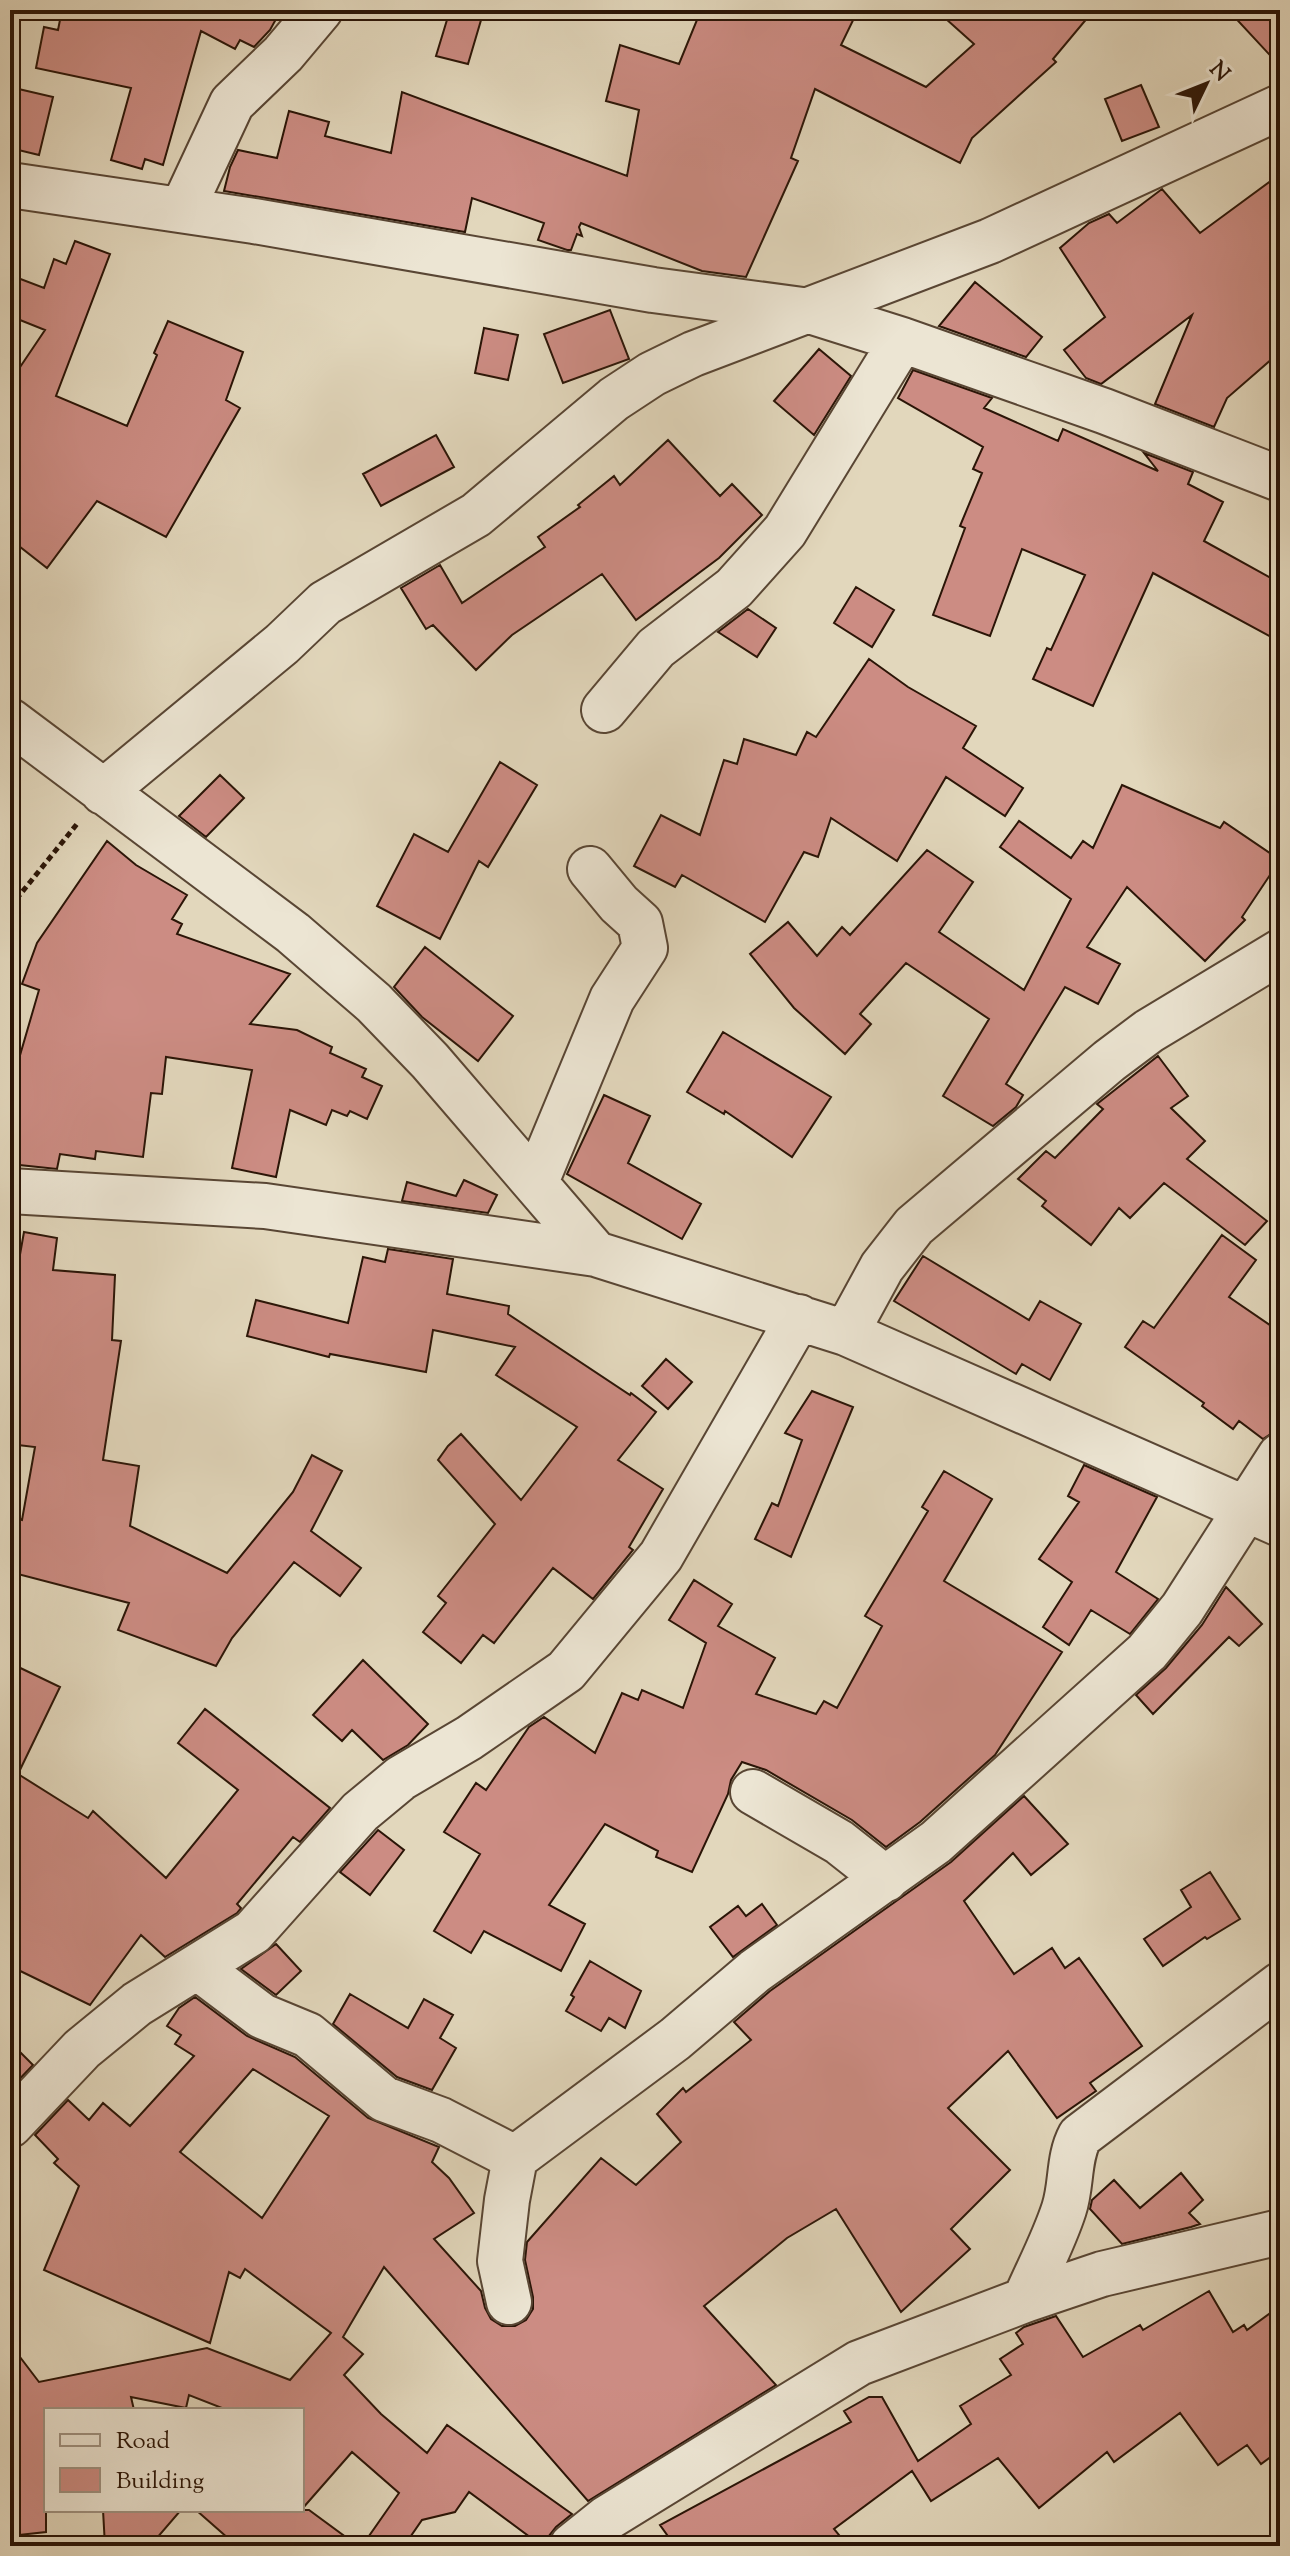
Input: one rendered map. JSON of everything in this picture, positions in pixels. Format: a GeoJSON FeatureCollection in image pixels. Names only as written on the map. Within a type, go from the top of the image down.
{"type":"FeatureCollection","features":[{"type":"Feature","properties":{"kind":"street"},"geometry":{"type":"LineString","coordinates":[[182,210],[232,103],[283,54],[320,10]]}},
{"type":"Feature","properties":{"kind":"street"},"geometry":{"type":"LineString","coordinates":[[103,792],[282,644],[325,603],[476,515],[614,399],[652,374],[693,354],[990,241],[1280,107]]}},
{"type":"Feature","properties":{"kind":"street"},"geometry":{"type":"LineString","coordinates":[[10,185],[182,210],[653,290],[810,311],[1104,411],[1280,479]]}},
{"type":"Feature","properties":{"kind":"street"},"geometry":{"type":"LineString","coordinates":[[604,710],[656,648],[734,588],[785,531],[902,340]]}},
{"type":"Feature","properties":{"kind":"street"},"geometry":{"type":"LineString","coordinates":[[10,721],[293,933],[374,1003],[430,1061],[596,1254]]}},
{"type":"Feature","properties":{"kind":"street"},"geometry":{"type":"LineString","coordinates":[[536,1182],[612,999],[645,948],[640,923],[619,904],[590,869]]}},
{"type":"Feature","properties":{"kind":"street"},"geometry":{"type":"LineString","coordinates":[[846,1333],[882,1267],[914,1226],[1149,1031],[1280,952]]}},
{"type":"Feature","properties":{"kind":"street"},"geometry":{"type":"LineString","coordinates":[[10,1191],[265,1206],[596,1254],[846,1333],[1263,1516]]}},
{"type":"Feature","properties":{"kind":"street"},"geometry":{"type":"LineString","coordinates":[[10,2125],[82,2049],[137,2004],[253,1932],[360,1812],[401,1778],[469,1738],[566,1671],[661,1556],[799,1317]]}},
{"type":"Feature","properties":{"kind":"street"},"geometry":{"type":"LineString","coordinates":[[509,2302],[500,2261],[515,2158],[675,2039],[755,1971],[936,1842],[1147,1652],[1263,1516],[1280,1456]]}},
{"type":"Feature","properties":{"kind":"street"},"geometry":{"type":"LineString","coordinates":[[753,1792],[839,1842],[886,1879]]}},
{"type":"Feature","properties":{"kind":"street"},"geometry":{"type":"LineString","coordinates":[[197,1967],[262,2016],[308,2035],[384,2099],[441,2120],[515,2158]]}},
{"type":"Feature","properties":{"kind":"street"},"geometry":{"type":"LineString","coordinates":[[1025,2300],[1064,2209],[1072,2178],[1073,2148],[1080,2136],[1280,1985]]}},
{"type":"Feature","properties":{"kind":"street"},"geometry":{"type":"LineString","coordinates":[[572,2546],[607,2518],[859,2363],[1102,2274],[1280,2232]]}},
{"type":"Feature","properties":{"kind":"path"},"geometry":{"type":"LineString","coordinates":[[10,907],[103,792]]}},
{"type":"Feature","properties":{"kind":"building"},"geometry":{"type":"Polygon","coordinates":[[[62,10],[281,10],[270,30],[254,47],[240,40],[235,49],[201,31],[163,165],[145,159],[142,169],[111,160],[131,88],[36,68],[44,27],[58,30],[62,10]]]}},
{"type":"Feature","properties":{"kind":"building"},"geometry":{"type":"Polygon","coordinates":[[[450,10],[484,10],[468,64],[436,56],[450,10]]]}},
{"type":"Feature","properties":{"kind":"building"},"geometry":{"type":"Polygon","coordinates":[[[701,10],[858,10],[841,45],[926,87],[974,44],[936,10],[1094,10],[1053,59],[1056,62],[972,138],[960,163],[815,89],[791,158],[798,161],[746,277],[702,271],[581,223],[582,236],[577,234],[571,250],[567,250],[538,240],[544,223],[472,198],[465,232],[224,191],[238,150],[277,158],[289,111],[329,122],[325,136],[391,153],[402,92],[627,176],[639,110],[606,101],[620,45],[679,64],[701,10]]]}},
{"type":"Feature","properties":{"kind":"building"},"geometry":{"type":"Polygon","coordinates":[[[1228,10],[1280,10],[1280,66],[1228,10]]]}},
{"type":"Feature","properties":{"kind":"building"},"geometry":{"type":"Polygon","coordinates":[[[1141,85],[1159,127],[1122,141],[1105,99],[1141,85]]]}},
{"type":"Feature","properties":{"kind":"building"},"geometry":{"type":"Polygon","coordinates":[[[10,87],[53,97],[39,155],[10,148],[10,87]]]}},
{"type":"Feature","properties":{"kind":"building"},"geometry":{"type":"Polygon","coordinates":[[[1280,174],[1280,352],[1227,398],[1214,427],[1155,404],[1192,315],[1101,384],[1086,378],[1064,350],[1105,317],[1060,248],[1089,223],[1109,214],[1117,223],[1162,189],[1200,233],[1280,174]]]}},
{"type":"Feature","properties":{"kind":"building"},"geometry":{"type":"Polygon","coordinates":[[[75,241],[110,254],[56,396],[127,426],[168,321],[243,352],[226,400],[240,408],[166,537],[97,501],[47,568],[10,539],[10,382],[45,330],[10,316],[10,275],[44,288],[54,259],[66,264],[75,241]]]}},
{"type":"Feature","properties":{"kind":"building"},"geometry":{"type":"Polygon","coordinates":[[[975,282],[1042,337],[1026,357],[939,326],[975,282]]]}},
{"type":"Feature","properties":{"kind":"building"},"geometry":{"type":"Polygon","coordinates":[[[610,310],[629,359],[563,383],[544,334],[610,310]]]}},
{"type":"Feature","properties":{"kind":"building"},"geometry":{"type":"Polygon","coordinates":[[[484,328],[518,335],[508,380],[475,373],[484,328]]]}},
{"type":"Feature","properties":{"kind":"building"},"geometry":{"type":"Polygon","coordinates":[[[819,349],[851,376],[814,435],[774,401],[819,349]]]}},
{"type":"Feature","properties":{"kind":"building"},"geometry":{"type":"Polygon","coordinates":[[[913,370],[992,398],[984,408],[1058,441],[1063,429],[1158,471],[1144,453],[1193,472],[1188,484],[1223,502],[1204,541],[1280,583],[1280,619],[1271,637],[1153,573],[1093,706],[1033,679],[1047,648],[1051,650],[1085,575],[1022,549],[990,636],[933,615],[965,528],[960,526],[982,473],[973,469],[983,447],[898,398],[913,370]]]}},
{"type":"Feature","properties":{"kind":"building"},"geometry":{"type":"Polygon","coordinates":[[[436,435],[454,467],[381,506],[363,474],[436,435]]]}},
{"type":"Feature","properties":{"kind":"building"},"geometry":{"type":"Polygon","coordinates":[[[668,440],[720,496],[732,484],[762,515],[719,558],[636,620],[602,574],[512,635],[476,670],[433,625],[426,629],[401,588],[440,565],[462,603],[545,547],[538,537],[580,507],[578,505],[614,476],[620,485],[668,440]]]}},
{"type":"Feature","properties":{"kind":"building"},"geometry":{"type":"Polygon","coordinates":[[[856,587],[894,610],[872,647],[834,623],[856,587]]]}},
{"type":"Feature","properties":{"kind":"building"},"geometry":{"type":"Polygon","coordinates":[[[748,609],[776,628],[757,657],[718,632],[748,609]]]}},
{"type":"Feature","properties":{"kind":"building"},"geometry":{"type":"Polygon","coordinates":[[[869,659],[908,687],[976,726],[963,748],[1023,788],[1005,816],[946,777],[897,861],[831,818],[818,857],[804,852],[765,922],[682,875],[675,887],[634,866],[661,815],[700,835],[724,760],[737,764],[744,739],[796,755],[807,732],[816,737],[869,659]]]}},
{"type":"Feature","properties":{"kind":"building"},"geometry":{"type":"Polygon","coordinates":[[[500,762],[537,785],[488,867],[479,861],[440,939],[377,906],[414,834],[448,852],[500,762]]]}},
{"type":"Feature","properties":{"kind":"building"},"geometry":{"type":"Polygon","coordinates":[[[220,775],[244,798],[206,837],[179,816],[220,775]]]}},
{"type":"Feature","properties":{"kind":"building"},"geometry":{"type":"Polygon","coordinates":[[[1122,785],[1220,828],[1224,822],[1280,860],[1242,917],[1245,920],[1205,961],[1127,887],[1087,947],[1120,964],[1098,1004],[1065,987],[1006,1084],[1023,1095],[1016,1107],[993,1126],[943,1096],[989,1019],[906,963],[860,1014],[871,1024],[845,1054],[794,1008],[750,954],[788,922],[817,956],[842,927],[850,935],[927,850],[973,882],[939,932],[1024,990],[1071,899],[1000,847],[1019,821],[1071,858],[1083,841],[1093,848],[1122,785]]]}},
{"type":"Feature","properties":{"kind":"building"},"geometry":{"type":"Polygon","coordinates":[[[107,841],[136,865],[187,895],[172,919],[182,924],[177,934],[290,974],[250,1024],[297,1030],[332,1047],[330,1053],[366,1069],[362,1077],[382,1086],[367,1119],[350,1111],[347,1116],[332,1110],[326,1125],[290,1110],[276,1177],[232,1168],[252,1070],[166,1057],[162,1094],[151,1093],[143,1157],[96,1151],[95,1159],[60,1154],[57,1169],[10,1164],[10,1069],[16,1069],[39,990],[22,984],[37,943],[107,841]]]}},
{"type":"Feature","properties":{"kind":"building"},"geometry":{"type":"Polygon","coordinates":[[[425,947],[513,1016],[478,1061],[422,1017],[394,987],[425,947]]]}},
{"type":"Feature","properties":{"kind":"building"},"geometry":{"type":"Polygon","coordinates":[[[723,1032],[831,1097],[792,1157],[725,1111],[724,1114],[687,1092],[723,1032]]]}},
{"type":"Feature","properties":{"kind":"building"},"geometry":{"type":"Polygon","coordinates":[[[1158,1056],[1188,1096],[1171,1108],[1205,1141],[1187,1159],[1267,1221],[1245,1245],[1164,1183],[1130,1218],[1119,1208],[1091,1245],[1042,1206],[1046,1201],[1018,1179],[1046,1151],[1055,1158],[1103,1109],[1097,1104],[1158,1056]]]}},
{"type":"Feature","properties":{"kind":"building"},"geometry":{"type":"Polygon","coordinates":[[[604,1095],[650,1116],[628,1163],[701,1204],[682,1239],[567,1174],[604,1095]]]}},
{"type":"Feature","properties":{"kind":"building"},"geometry":{"type":"Polygon","coordinates":[[[464,1180],[497,1195],[488,1213],[402,1201],[407,1182],[456,1196],[464,1180]]]}},
{"type":"Feature","properties":{"kind":"building"},"geometry":{"type":"Polygon","coordinates":[[[24,1232],[57,1238],[53,1270],[115,1275],[112,1340],[121,1341],[103,1460],[139,1466],[130,1526],[227,1573],[293,1492],[312,1455],[342,1471],[311,1531],[361,1568],[340,1596],[294,1562],[232,1638],[216,1666],[118,1630],[129,1603],[10,1572],[10,1517],[22,1520],[35,1447],[10,1444],[10,1311],[24,1232]]]}},
{"type":"Feature","properties":{"kind":"building"},"geometry":{"type":"Polygon","coordinates":[[[1222,1235],[1256,1260],[1229,1297],[1280,1332],[1280,1425],[1263,1439],[1239,1421],[1233,1429],[1202,1406],[1204,1403],[1125,1347],[1143,1321],[1154,1328],[1222,1235]]]}},
{"type":"Feature","properties":{"kind":"building"},"geometry":{"type":"Polygon","coordinates":[[[388,1249],[453,1259],[447,1294],[509,1306],[508,1314],[656,1412],[618,1460],[663,1489],[629,1547],[633,1550],[593,1599],[553,1568],[494,1643],[483,1635],[461,1663],[423,1632],[446,1603],[438,1596],[495,1524],[438,1460],[461,1434],[521,1500],[577,1427],[496,1375],[515,1347],[433,1330],[426,1372],[330,1354],[329,1357],[247,1336],[256,1300],[348,1323],[363,1257],[385,1262],[388,1249]]]}},
{"type":"Feature","properties":{"kind":"building"},"geometry":{"type":"Polygon","coordinates":[[[923,1256],[1029,1320],[1040,1301],[1081,1324],[1050,1380],[1022,1364],[1016,1374],[894,1301],[923,1256]]]}},
{"type":"Feature","properties":{"kind":"building"},"geometry":{"type":"Polygon","coordinates":[[[666,1359],[692,1382],[668,1409],[642,1386],[666,1359]]]}},
{"type":"Feature","properties":{"kind":"building"},"geometry":{"type":"Polygon","coordinates":[[[812,1391],[853,1407],[791,1557],[755,1539],[772,1503],[778,1506],[802,1440],[785,1433],[812,1391]]]}},
{"type":"Feature","properties":{"kind":"building"},"geometry":{"type":"Polygon","coordinates":[[[1084,1465],[1157,1497],[1116,1572],[1158,1599],[1130,1634],[1091,1610],[1069,1645],[1043,1627],[1072,1582],[1039,1559],[1079,1502],[1068,1496],[1084,1465]]]}},
{"type":"Feature","properties":{"kind":"building"},"geometry":{"type":"Polygon","coordinates":[[[944,1471],[992,1499],[944,1581],[1062,1652],[995,1755],[920,1822],[886,1847],[852,1820],[766,1770],[742,1762],[731,1780],[728,1794],[692,1872],[656,1857],[658,1851],[605,1824],[549,1905],[585,1924],[561,1971],[484,1931],[471,1953],[434,1931],[480,1854],[444,1832],[476,1783],[486,1790],[529,1727],[544,1717],[595,1753],[622,1693],[638,1700],[642,1690],[683,1708],[706,1643],[669,1620],[694,1580],[732,1604],[718,1626],[775,1658],[756,1694],[816,1714],[824,1701],[837,1708],[882,1626],[865,1616],[928,1511],[922,1507],[944,1471]]]}},
{"type":"Feature","properties":{"kind":"building"},"geometry":{"type":"Polygon","coordinates":[[[1226,1587],[1262,1624],[1239,1646],[1229,1637],[1153,1714],[1136,1695],[1166,1668],[1202,1625],[1226,1587]]]}},
{"type":"Feature","properties":{"kind":"building"},"geometry":{"type":"Polygon","coordinates":[[[363,1660],[428,1724],[408,1745],[383,1760],[352,1730],[342,1741],[313,1715],[363,1660]]]}},
{"type":"Feature","properties":{"kind":"building"},"geometry":{"type":"Polygon","coordinates":[[[10,1663],[60,1687],[18,1774],[88,1818],[93,1811],[166,1878],[238,1790],[178,1743],[205,1709],[330,1808],[300,1842],[293,1837],[237,1904],[241,1908],[237,1913],[165,1957],[141,1935],[90,2005],[10,1966],[10,1663]]]}},
{"type":"Feature","properties":{"kind":"building"},"geometry":{"type":"Polygon","coordinates":[[[1024,1796],[1068,1844],[1031,1875],[1013,1853],[964,1901],[1014,1974],[1052,1948],[1065,1968],[1079,1958],[1142,2046],[1090,2083],[1096,2091],[1057,2118],[1008,2051],[948,2108],[1010,2170],[951,2229],[970,2249],[901,2312],[836,2209],[787,2238],[704,2306],[776,2385],[588,2501],[384,2267],[343,2337],[363,2354],[344,2375],[381,2414],[427,2453],[447,2425],[572,2514],[549,2536],[548,2546],[542,2546],[469,2492],[455,2512],[422,2520],[404,2546],[362,2546],[399,2493],[352,2452],[304,2507],[304,2408],[222,2408],[189,2395],[186,2408],[131,2397],[134,2408],[44,2408],[46,2532],[10,2536],[10,2344],[39,2382],[207,2348],[290,2380],[331,2333],[245,2269],[240,2278],[229,2272],[210,2343],[44,2270],[79,2186],[54,2163],[58,2159],[35,2135],[68,2100],[89,2120],[103,2103],[130,2126],[194,2056],[175,2044],[181,2035],[167,2026],[179,2008],[195,1997],[247,2036],[295,2057],[368,2118],[439,2147],[432,2162],[449,2178],[474,2213],[434,2239],[481,2291],[491,2319],[502,2326],[515,2326],[526,2320],[533,2309],[525,2260],[527,2242],[601,2158],[636,2185],[681,2142],[657,2114],[683,2088],[686,2092],[751,2040],[734,2022],[770,1991],[951,1862],[1024,1796]],[[253,2069],[180,2152],[262,2218],[329,2116],[253,2069]]]}},
{"type":"Feature","properties":{"kind":"building"},"geometry":{"type":"Polygon","coordinates":[[[378,1830],[404,1850],[370,1895],[340,1872],[378,1830]]]}},
{"type":"Feature","properties":{"kind":"building"},"geometry":{"type":"Polygon","coordinates":[[[1210,1872],[1240,1919],[1207,1939],[1205,1937],[1163,1966],[1144,1939],[1191,1907],[1181,1890],[1210,1872]]]}},
{"type":"Feature","properties":{"kind":"building"},"geometry":{"type":"Polygon","coordinates":[[[762,1904],[777,1925],[733,1957],[710,1927],[738,1906],[746,1916],[762,1904]]]}},
{"type":"Feature","properties":{"kind":"building"},"geometry":{"type":"Polygon","coordinates":[[[276,1944],[301,1971],[276,1995],[241,1969],[276,1944]]]}},
{"type":"Feature","properties":{"kind":"building"},"geometry":{"type":"Polygon","coordinates":[[[590,1961],[641,1991],[625,2028],[609,2018],[601,2031],[566,2011],[574,1997],[571,1995],[590,1961]]]}},
{"type":"Feature","properties":{"kind":"building"},"geometry":{"type":"Polygon","coordinates":[[[350,1994],[408,2028],[424,1999],[453,2015],[440,2038],[456,2048],[432,2090],[397,2077],[333,2024],[350,1994]]]}},
{"type":"Feature","properties":{"kind":"building"},"geometry":{"type":"Polygon","coordinates":[[[10,2042],[33,2065],[10,2089],[10,2042]]]}},
{"type":"Feature","properties":{"kind":"building"},"geometry":{"type":"Polygon","coordinates":[[[1181,2173],[1203,2200],[1189,2213],[1200,2224],[1122,2244],[1090,2209],[1092,2200],[1114,2180],[1140,2208],[1181,2173]]]}},
{"type":"Feature","properties":{"kind":"building"},"geometry":{"type":"Polygon","coordinates":[[[1209,2291],[1233,2332],[1244,2325],[1247,2330],[1280,2306],[1280,2450],[1261,2464],[1247,2445],[1218,2465],[1180,2413],[1114,2462],[1107,2452],[1039,2508],[998,2458],[931,2501],[912,2471],[834,2529],[848,2546],[675,2546],[660,2525],[851,2422],[844,2411],[869,2397],[882,2397],[918,2461],[971,2424],[960,2406],[1011,2375],[1000,2359],[1023,2344],[1016,2333],[1024,2327],[1056,2316],[1083,2357],[1140,2325],[1143,2330],[1209,2291]]]}},
{"type":"Feature","properties":{"kind":"building"},"geometry":{"type":"Polygon","coordinates":[[[309,2510],[358,2546],[237,2546],[198,2512],[309,2510]]]}},
{"type":"Feature","properties":{"kind":"building"},"geometry":{"type":"Polygon","coordinates":[[[103,2512],[179,2512],[150,2546],[105,2546],[103,2512]]]}}]}
